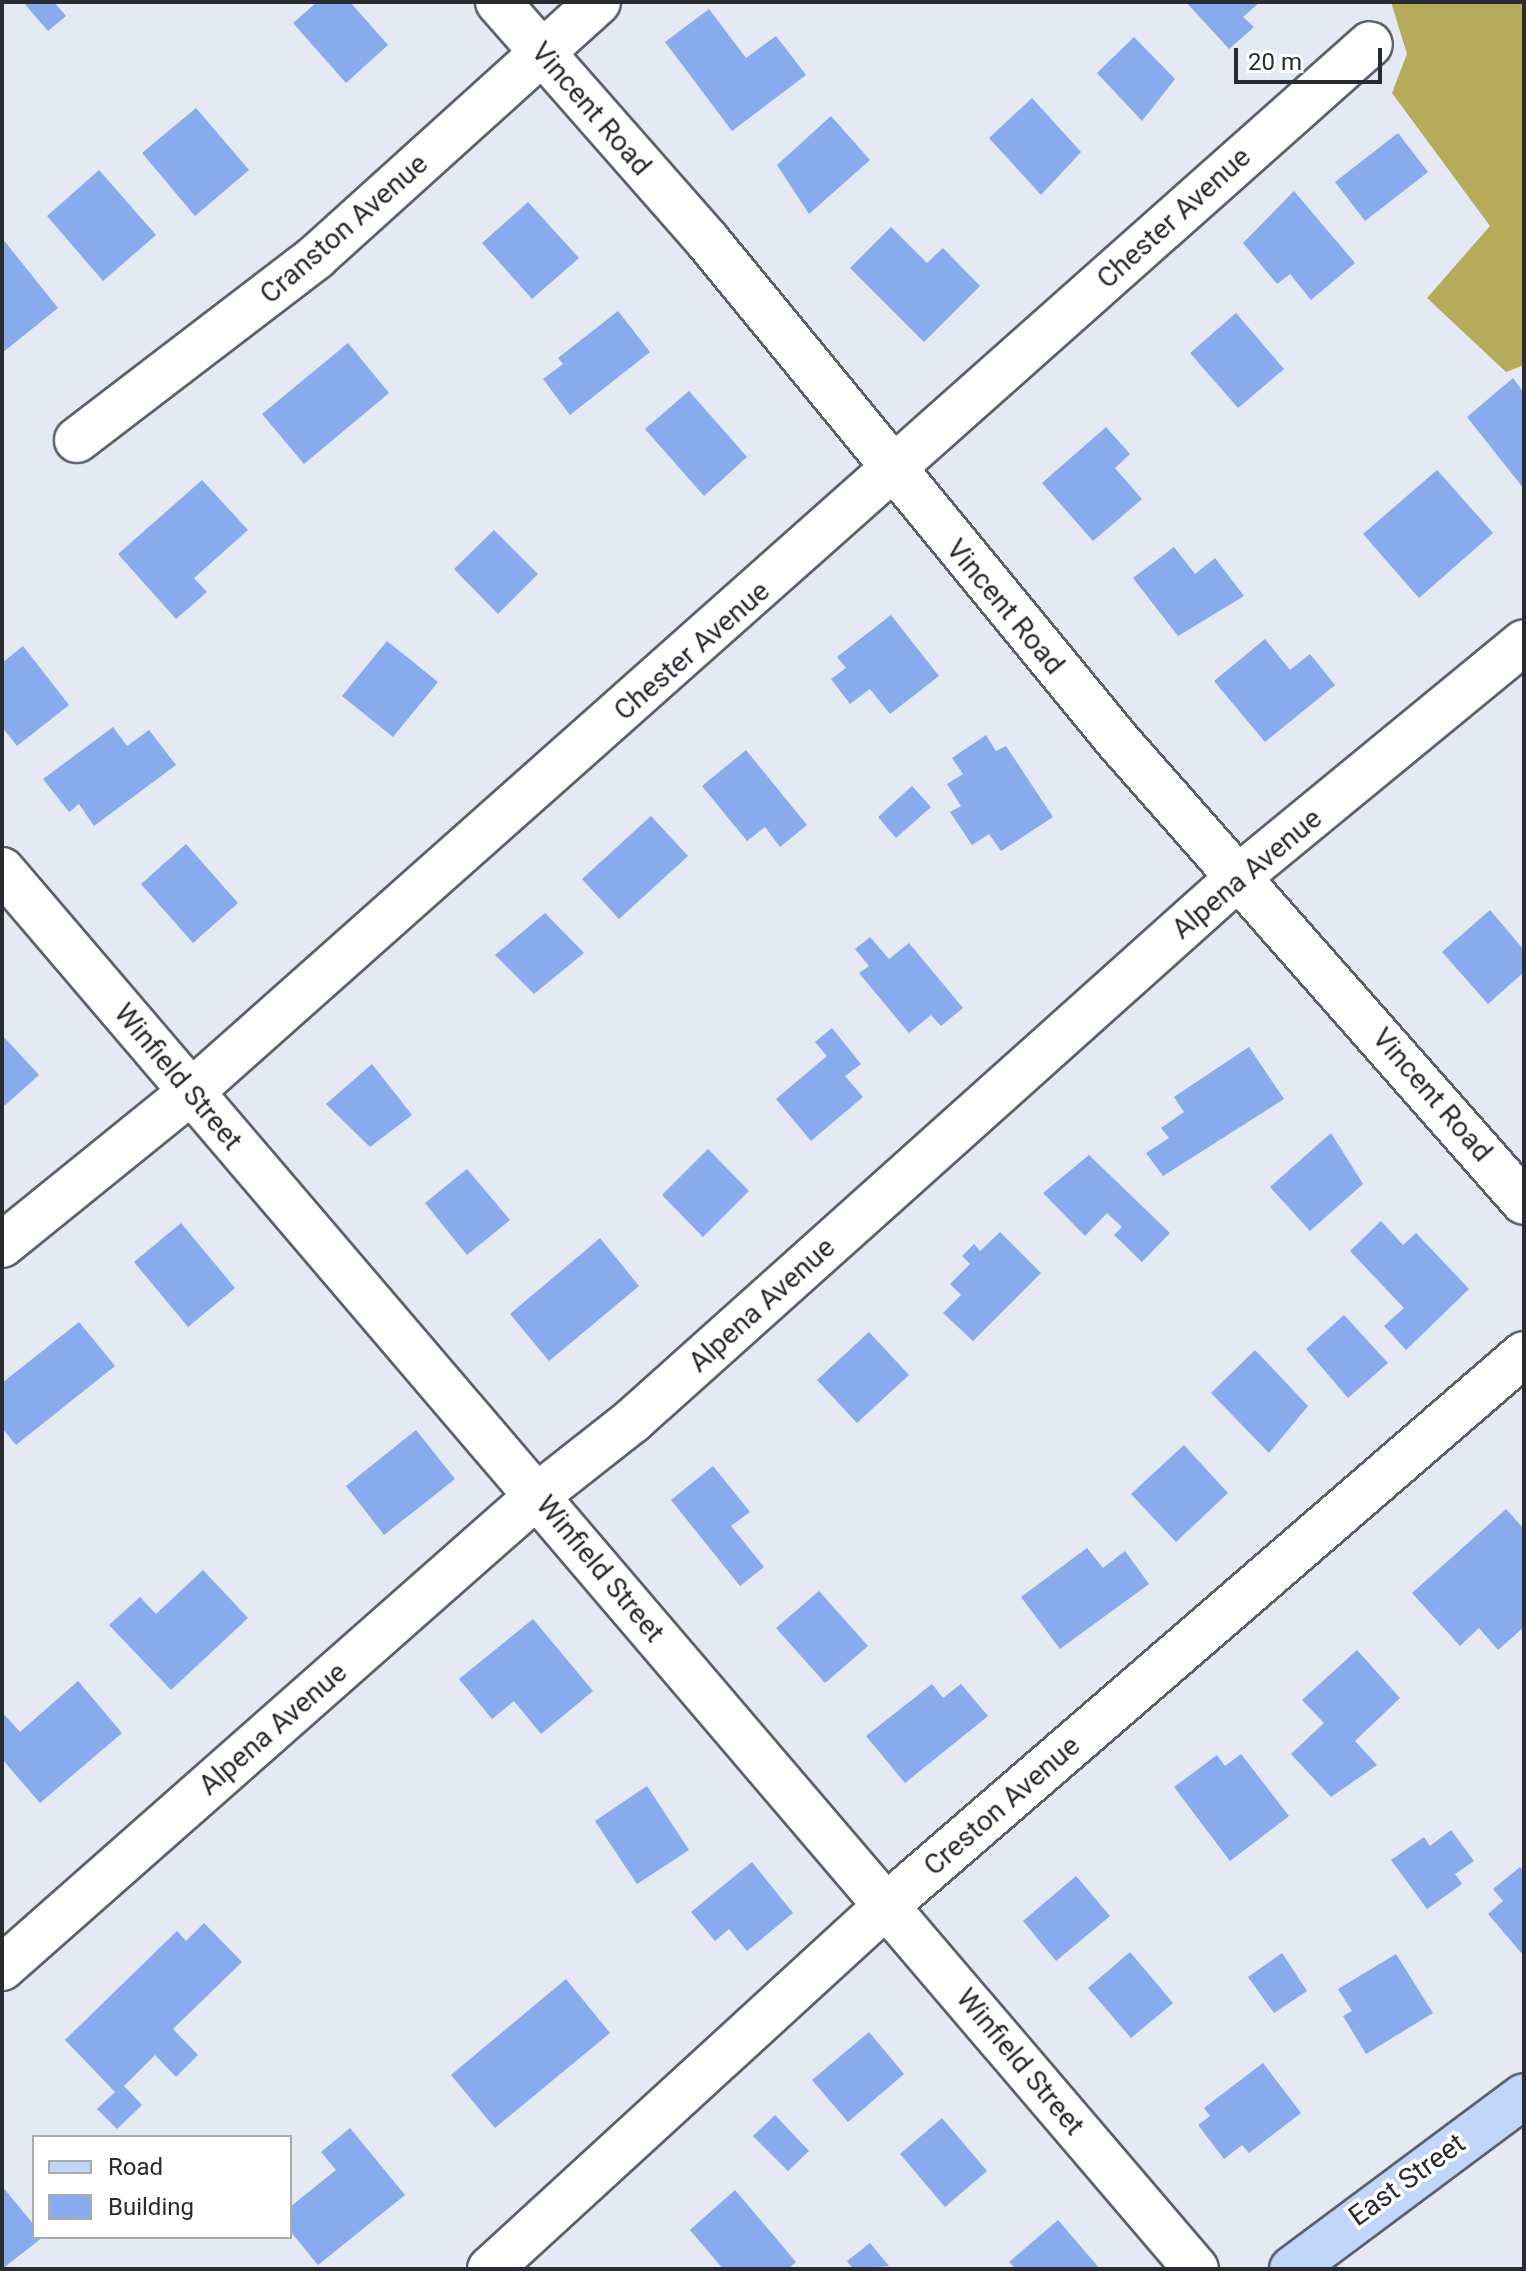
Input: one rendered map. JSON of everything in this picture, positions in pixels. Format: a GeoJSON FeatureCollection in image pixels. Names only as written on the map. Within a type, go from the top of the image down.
{"type":"FeatureCollection","features":[{"type":"Feature","properties":{"kind":"main road","name":"East Street"},"geometry":{"type":"LineString","coordinates":[[1292,2269],[1524,2096]]}},
{"type":"Feature","properties":{"kind":"street","name":"Vincent Road"},"geometry":{"type":"LineString","coordinates":[[498,2],[707,240],[894,474],[1118,741],[1242,874],[1524,1202]]}},
{"type":"Feature","properties":{"kind":"street","name":"Cranston Avenue"},"geometry":{"type":"LineString","coordinates":[[77,440],[316,257],[598,2]]}},
{"type":"Feature","properties":{"kind":"street","name":"Chester Avenue"},"geometry":{"type":"LineString","coordinates":[[2,1245],[191,1092],[894,474],[1370,44]]}},
{"type":"Feature","properties":{"kind":"street","name":"Alpena Avenue"},"geometry":{"type":"LineString","coordinates":[[2,1968],[538,1495],[632,1421],[1242,874],[1524,642]]}},
{"type":"Feature","properties":{"kind":"street","name":"Winfield Street"},"geometry":{"type":"LineString","coordinates":[[2,870],[1196,2269]]}},
{"type":"Feature","properties":{"kind":"street","name":"Creston Avenue"},"geometry":{"type":"LineString","coordinates":[[490,2269],[887,1905],[1524,1354]]}},
{"type":"Feature","properties":{"kind":"shaded area"},"geometry":{"type":"Polygon","coordinates":[[[1391,2],[1524,2],[1524,365],[1506,372],[1427,298],[1490,226],[1392,93],[1407,54],[1391,2]]]}},
{"type":"Feature","properties":{"kind":"building"},"geometry":{"type":"Polygon","coordinates":[[[23,2],[54,2],[66,16],[48,31],[23,2]]]}},
{"type":"Feature","properties":{"kind":"building"},"geometry":{"type":"Polygon","coordinates":[[[317,2],[350,2],[388,45],[346,83],[293,23],[317,2]]]}},
{"type":"Feature","properties":{"kind":"building"},"geometry":{"type":"Polygon","coordinates":[[[1186,2],[1260,2],[1243,17],[1254,27],[1229,49],[1186,2]]]}},
{"type":"Feature","properties":{"kind":"building"},"geometry":{"type":"Polygon","coordinates":[[[709,9],[746,58],[776,36],[806,75],[732,131],[665,42],[709,9]]]}},
{"type":"Feature","properties":{"kind":"building"},"geometry":{"type":"Polygon","coordinates":[[[1134,37],[1175,79],[1142,121],[1097,73],[1134,37]]]}},
{"type":"Feature","properties":{"kind":"building"},"geometry":{"type":"Polygon","coordinates":[[[1032,98],[1081,152],[1041,195],[989,138],[1032,98]]]}},
{"type":"Feature","properties":{"kind":"building"},"geometry":{"type":"Polygon","coordinates":[[[196,108],[249,170],[195,216],[142,153],[196,108]]]}},
{"type":"Feature","properties":{"kind":"building"},"geometry":{"type":"Polygon","coordinates":[[[831,116],[870,160],[809,214],[777,165],[831,116]]]}},
{"type":"Feature","properties":{"kind":"building"},"geometry":{"type":"Polygon","coordinates":[[[1398,133],[1428,172],[1365,221],[1335,182],[1398,133]]]}},
{"type":"Feature","properties":{"kind":"building"},"geometry":{"type":"Polygon","coordinates":[[[99,170],[156,235],[103,281],[47,216],[99,170]]]}},
{"type":"Feature","properties":{"kind":"building"},"geometry":{"type":"Polygon","coordinates":[[[1294,191],[1355,263],[1311,300],[1290,274],[1277,284],[1243,243],[1294,191]]]}},
{"type":"Feature","properties":{"kind":"building"},"geometry":{"type":"Polygon","coordinates":[[[528,202],[579,258],[532,299],[482,243],[528,202]]]}},
{"type":"Feature","properties":{"kind":"building"},"geometry":{"type":"Polygon","coordinates":[[[891,227],[927,263],[943,248],[980,286],[924,342],[850,268],[891,227]]]}},
{"type":"Feature","properties":{"kind":"building"},"geometry":{"type":"Polygon","coordinates":[[[2,238],[58,308],[2,353],[2,238]]]}},
{"type":"Feature","properties":{"kind":"building"},"geometry":{"type":"Polygon","coordinates":[[[618,311],[650,352],[570,415],[543,379],[563,364],[558,358],[618,311]]]}},
{"type":"Feature","properties":{"kind":"building"},"geometry":{"type":"Polygon","coordinates":[[[1236,313],[1284,369],[1238,408],[1190,353],[1236,313]]]}},
{"type":"Feature","properties":{"kind":"building"},"geometry":{"type":"Polygon","coordinates":[[[348,343],[389,393],[304,464],[262,414],[348,343]]]}},
{"type":"Feature","properties":{"kind":"building"},"geometry":{"type":"Polygon","coordinates":[[[1513,378],[1524,393],[1524,489],[1467,417],[1513,378]]]}},
{"type":"Feature","properties":{"kind":"building"},"geometry":{"type":"Polygon","coordinates":[[[689,391],[747,457],[704,496],[645,429],[689,391]]]}},
{"type":"Feature","properties":{"kind":"building"},"geometry":{"type":"Polygon","coordinates":[[[1106,427],[1130,454],[1115,468],[1142,499],[1093,541],[1042,483],[1106,427]]]}},
{"type":"Feature","properties":{"kind":"building"},"geometry":{"type":"Polygon","coordinates":[[[1437,470],[1493,533],[1419,598],[1363,534],[1437,470]]]}},
{"type":"Feature","properties":{"kind":"building"},"geometry":{"type":"Polygon","coordinates":[[[202,480],[248,530],[194,578],[207,592],[176,619],[118,554],[202,480]]]}},
{"type":"Feature","properties":{"kind":"building"},"geometry":{"type":"Polygon","coordinates":[[[494,530],[538,574],[498,614],[454,569],[494,530]]]}},
{"type":"Feature","properties":{"kind":"building"},"geometry":{"type":"Polygon","coordinates":[[[1174,547],[1195,574],[1215,558],[1244,596],[1178,636],[1133,578],[1174,547]]]}},
{"type":"Feature","properties":{"kind":"building"},"geometry":{"type":"Polygon","coordinates":[[[891,615],[939,676],[890,714],[870,689],[850,704],[831,679],[846,668],[837,657],[891,615]]]}},
{"type":"Feature","properties":{"kind":"building"},"geometry":{"type":"Polygon","coordinates":[[[1265,639],[1290,670],[1310,654],[1335,685],[1265,742],[1214,681],[1265,639]]]}},
{"type":"Feature","properties":{"kind":"building"},"geometry":{"type":"Polygon","coordinates":[[[387,641],[438,682],[393,737],[342,696],[387,641]]]}},
{"type":"Feature","properties":{"kind":"building"},"geometry":{"type":"Polygon","coordinates":[[[23,646],[69,705],[17,746],[2,727],[2,663],[23,646]]]}},
{"type":"Feature","properties":{"kind":"building"},"geometry":{"type":"Polygon","coordinates":[[[113,727],[127,746],[149,730],[176,765],[94,826],[79,804],[69,812],[43,779],[113,727]]]}},
{"type":"Feature","properties":{"kind":"building"},"geometry":{"type":"Polygon","coordinates":[[[986,735],[996,751],[1006,746],[1053,817],[1001,851],[989,834],[972,845],[950,812],[961,806],[947,784],[963,774],[952,758],[986,735]]]}},
{"type":"Feature","properties":{"kind":"building"},"geometry":{"type":"Polygon","coordinates":[[[746,750],[807,825],[780,847],[765,827],[747,841],[702,786],[746,750]]]}},
{"type":"Feature","properties":{"kind":"building"},"geometry":{"type":"Polygon","coordinates":[[[912,786],[931,807],[896,838],[878,817],[912,786]]]}},
{"type":"Feature","properties":{"kind":"building"},"geometry":{"type":"Polygon","coordinates":[[[651,816],[688,856],[619,919],[582,879],[651,816]]]}},
{"type":"Feature","properties":{"kind":"building"},"geometry":{"type":"Polygon","coordinates":[[[186,844],[238,903],[193,943],[141,884],[186,844]]]}},
{"type":"Feature","properties":{"kind":"building"},"geometry":{"type":"Polygon","coordinates":[[[1490,910],[1524,950],[1524,972],[1488,1004],[1442,952],[1490,910]]]}},
{"type":"Feature","properties":{"kind":"building"},"geometry":{"type":"Polygon","coordinates":[[[545,913],[584,953],[534,994],[495,955],[545,913]]]}},
{"type":"Feature","properties":{"kind":"building"},"geometry":{"type":"Polygon","coordinates":[[[870,937],[889,959],[909,943],[963,1008],[941,1026],[931,1015],[909,1033],[859,973],[869,966],[855,949],[870,937]]]}},
{"type":"Feature","properties":{"kind":"building"},"geometry":{"type":"Polygon","coordinates":[[[832,1028],[861,1064],[845,1076],[863,1097],[811,1141],[776,1099],[827,1056],[815,1042],[832,1028]]]}},
{"type":"Feature","properties":{"kind":"building"},"geometry":{"type":"Polygon","coordinates":[[[2,1035],[39,1075],[2,1108],[2,1035]]]}},
{"type":"Feature","properties":{"kind":"building"},"geometry":{"type":"Polygon","coordinates":[[[1249,1047],[1284,1099],[1163,1176],[1146,1153],[1169,1138],[1161,1128],[1184,1112],[1174,1097],[1249,1047]]]}},
{"type":"Feature","properties":{"kind":"building"},"geometry":{"type":"Polygon","coordinates":[[[372,1064],[412,1115],[370,1147],[326,1104],[372,1064]]]}},
{"type":"Feature","properties":{"kind":"building"},"geometry":{"type":"Polygon","coordinates":[[[1331,1133],[1363,1184],[1310,1231],[1270,1187],[1331,1133]]]}},
{"type":"Feature","properties":{"kind":"building"},"geometry":{"type":"Polygon","coordinates":[[[708,1149],[749,1191],[703,1237],[662,1195],[708,1149]]]}},
{"type":"Feature","properties":{"kind":"building"},"geometry":{"type":"Polygon","coordinates":[[[1089,1155],[1170,1233],[1142,1262],[1114,1235],[1122,1227],[1107,1213],[1085,1236],[1043,1193],[1089,1155]]]}},
{"type":"Feature","properties":{"kind":"building"},"geometry":{"type":"Polygon","coordinates":[[[467,1169],[510,1220],[467,1255],[425,1203],[467,1169]]]}},
{"type":"Feature","properties":{"kind":"building"},"geometry":{"type":"Polygon","coordinates":[[[1381,1221],[1403,1245],[1416,1233],[1469,1289],[1406,1350],[1384,1326],[1404,1308],[1350,1251],[1381,1221]]]}},
{"type":"Feature","properties":{"kind":"building"},"geometry":{"type":"Polygon","coordinates":[[[181,1223],[235,1288],[188,1327],[134,1262],[181,1223]]]}},
{"type":"Feature","properties":{"kind":"building"},"geometry":{"type":"Polygon","coordinates":[[[1000,1232],[1041,1273],[973,1341],[943,1313],[961,1295],[950,1284],[970,1264],[962,1256],[974,1244],[980,1251],[1000,1232]]]}},
{"type":"Feature","properties":{"kind":"building"},"geometry":{"type":"Polygon","coordinates":[[[600,1238],[639,1286],[549,1361],[510,1314],[600,1238]]]}},
{"type":"Feature","properties":{"kind":"building"},"geometry":{"type":"Polygon","coordinates":[[[1344,1315],[1388,1363],[1348,1398],[1306,1349],[1344,1315]]]}},
{"type":"Feature","properties":{"kind":"building"},"geometry":{"type":"Polygon","coordinates":[[[79,1322],[115,1366],[16,1445],[2,1428],[2,1383],[79,1322]]]}},
{"type":"Feature","properties":{"kind":"building"},"geometry":{"type":"Polygon","coordinates":[[[869,1332],[909,1375],[857,1423],[817,1380],[869,1332]]]}},
{"type":"Feature","properties":{"kind":"building"},"geometry":{"type":"Polygon","coordinates":[[[1255,1350],[1308,1406],[1269,1453],[1211,1393],[1255,1350]]]}},
{"type":"Feature","properties":{"kind":"building"},"geometry":{"type":"Polygon","coordinates":[[[416,1430],[455,1479],[384,1535],[346,1486],[416,1430]]]}},
{"type":"Feature","properties":{"kind":"building"},"geometry":{"type":"Polygon","coordinates":[[[1184,1445],[1228,1493],[1176,1542],[1131,1494],[1184,1445]]]}},
{"type":"Feature","properties":{"kind":"building"},"geometry":{"type":"Polygon","coordinates":[[[713,1466],[750,1512],[731,1526],[764,1567],[740,1586],[671,1500],[713,1466]]]}},
{"type":"Feature","properties":{"kind":"building"},"geometry":{"type":"Polygon","coordinates":[[[1506,1509],[1524,1529],[1524,1627],[1498,1650],[1479,1628],[1460,1646],[1412,1593],[1506,1509]]]}},
{"type":"Feature","properties":{"kind":"building"},"geometry":{"type":"Polygon","coordinates":[[[1087,1548],[1103,1568],[1125,1551],[1149,1584],[1060,1649],[1021,1597],[1087,1548]]]}},
{"type":"Feature","properties":{"kind":"building"},"geometry":{"type":"Polygon","coordinates":[[[203,1570],[248,1618],[171,1690],[109,1625],[140,1597],[156,1614],[203,1570]]]}},
{"type":"Feature","properties":{"kind":"building"},"geometry":{"type":"Polygon","coordinates":[[[819,1591],[868,1646],[825,1683],[776,1628],[819,1591]]]}},
{"type":"Feature","properties":{"kind":"building"},"geometry":{"type":"Polygon","coordinates":[[[533,1619],[593,1691],[541,1734],[514,1701],[492,1719],[459,1679],[533,1619]]]}},
{"type":"Feature","properties":{"kind":"building"},"geometry":{"type":"Polygon","coordinates":[[[1357,1650],[1400,1698],[1355,1741],[1377,1765],[1331,1797],[1291,1754],[1324,1723],[1302,1700],[1357,1650]]]}},
{"type":"Feature","properties":{"kind":"building"},"geometry":{"type":"Polygon","coordinates":[[[78,1681],[122,1733],[40,1803],[2,1759],[2,1712],[20,1732],[78,1681]]]}},
{"type":"Feature","properties":{"kind":"building"},"geometry":{"type":"Polygon","coordinates":[[[932,1684],[943,1698],[961,1684],[988,1716],[905,1783],[866,1736],[932,1684]]]}},
{"type":"Feature","properties":{"kind":"building"},"geometry":{"type":"Polygon","coordinates":[[[1241,1754],[1289,1816],[1230,1861],[1174,1787],[1217,1755],[1225,1766],[1241,1754]]]}},
{"type":"Feature","properties":{"kind":"building"},"geometry":{"type":"Polygon","coordinates":[[[647,1786],[689,1850],[637,1884],[595,1821],[647,1786]]]}},
{"type":"Feature","properties":{"kind":"building"},"geometry":{"type":"Polygon","coordinates":[[[1451,1830],[1474,1861],[1455,1874],[1462,1884],[1427,1909],[1391,1860],[1424,1837],[1430,1846],[1451,1830]]]}},
{"type":"Feature","properties":{"kind":"building"},"geometry":{"type":"Polygon","coordinates":[[[752,1862],[793,1913],[747,1951],[729,1929],[715,1941],[691,1912],[752,1862]]]}},
{"type":"Feature","properties":{"kind":"building"},"geometry":{"type":"Polygon","coordinates":[[[1520,1867],[1524,1872],[1524,1956],[1488,1914],[1503,1901],[1493,1889],[1520,1867]]]}},
{"type":"Feature","properties":{"kind":"building"},"geometry":{"type":"Polygon","coordinates":[[[1076,1876],[1110,1916],[1056,1961],[1023,1921],[1076,1876]]]}},
{"type":"Feature","properties":{"kind":"building"},"geometry":{"type":"Polygon","coordinates":[[[204,1923],[242,1962],[173,2029],[198,2055],[176,2077],[155,2055],[124,2086],[142,2105],[117,2129],[97,2109],[115,2092],[65,2040],[177,1931],[186,1941],[204,1923]]]}},
{"type":"Feature","properties":{"kind":"building"},"geometry":{"type":"Polygon","coordinates":[[[1130,1952],[1173,2003],[1131,2038],[1088,1988],[1130,1952]]]}},
{"type":"Feature","properties":{"kind":"building"},"geometry":{"type":"Polygon","coordinates":[[[1282,1953],[1307,1991],[1274,2013],[1248,1977],[1282,1953]]]}},
{"type":"Feature","properties":{"kind":"building"},"geometry":{"type":"Polygon","coordinates":[[[1396,1954],[1433,2013],[1366,2054],[1343,2016],[1352,2011],[1338,1989],[1396,1954]]]}},
{"type":"Feature","properties":{"kind":"building"},"geometry":{"type":"Polygon","coordinates":[[[566,1979],[610,2033],[495,2128],[451,2075],[566,1979]]]}},
{"type":"Feature","properties":{"kind":"building"},"geometry":{"type":"Polygon","coordinates":[[[869,2032],[904,2074],[848,2122],[812,2080],[869,2032]]]}},
{"type":"Feature","properties":{"kind":"building"},"geometry":{"type":"Polygon","coordinates":[[[1263,2063],[1301,2113],[1249,2153],[1242,2145],[1224,2159],[1198,2125],[1210,2116],[1204,2108],[1263,2063]]]}},
{"type":"Feature","properties":{"kind":"building"},"geometry":{"type":"Polygon","coordinates":[[[775,2115],[809,2151],[788,2171],[753,2136],[775,2115]]]}},
{"type":"Feature","properties":{"kind":"building"},"geometry":{"type":"Polygon","coordinates":[[[942,2118],[987,2171],[945,2207],[900,2154],[942,2118]]]}},
{"type":"Feature","properties":{"kind":"building"},"geometry":{"type":"Polygon","coordinates":[[[350,2128],[405,2195],[318,2265],[292,2233],[292,2205],[336,2170],[321,2152],[350,2128]]]}},
{"type":"Feature","properties":{"kind":"building"},"geometry":{"type":"Polygon","coordinates":[[[2,2186],[32,2223],[32,2239],[40,2239],[2,2269],[2,2186]]]}},
{"type":"Feature","properties":{"kind":"building"},"geometry":{"type":"Polygon","coordinates":[[[735,2190],[796,2262],[788,2269],[723,2269],[690,2230],[735,2190]]]}},
{"type":"Feature","properties":{"kind":"building"},"geometry":{"type":"Polygon","coordinates":[[[1058,2220],[1100,2269],[1016,2269],[1009,2262],[1058,2220]]]}},
{"type":"Feature","properties":{"kind":"building"},"geometry":{"type":"Polygon","coordinates":[[[870,2243],[889,2266],[853,2269],[847,2261],[870,2243]]]}}]}
